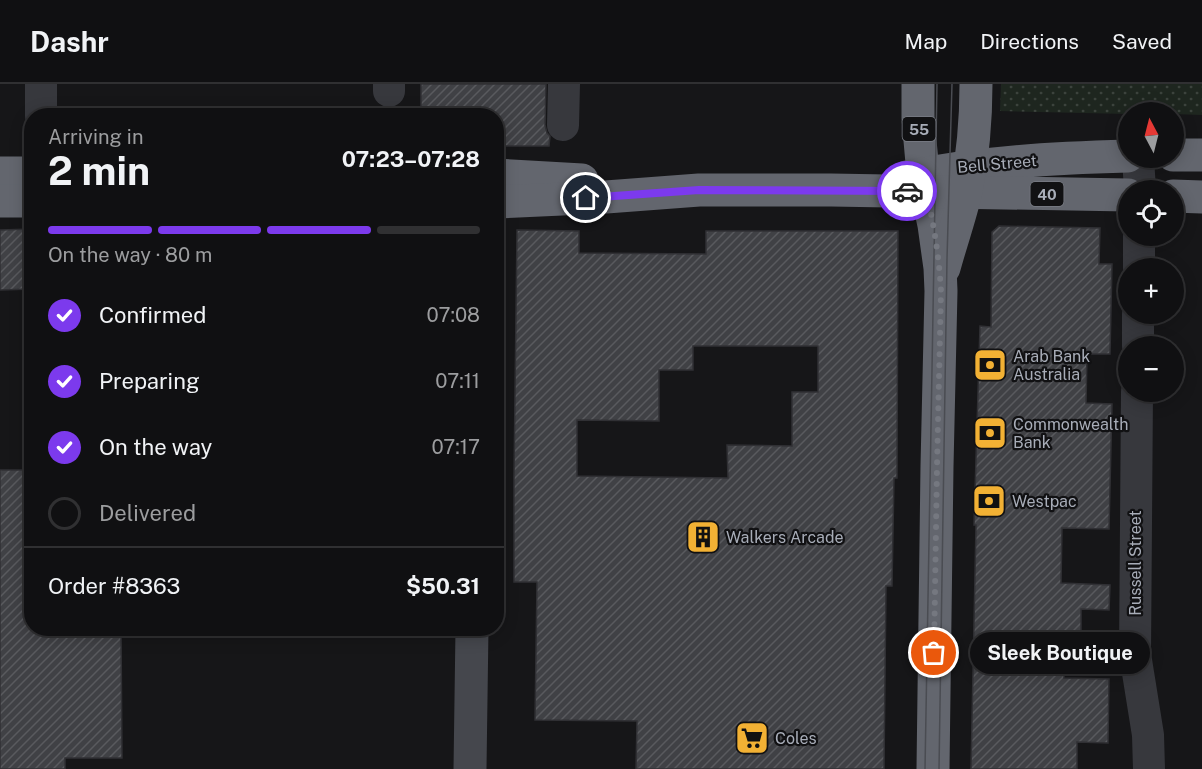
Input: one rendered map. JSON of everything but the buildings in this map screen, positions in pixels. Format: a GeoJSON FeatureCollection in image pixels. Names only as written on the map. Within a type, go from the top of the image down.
{"type":"FeatureCollection","features":[{"type":"Feature","properties":{"kind":"highway","name":"55"},"geometry":{"type":"LineString","coordinates":[[918,84],[918,118],[924,182],[934,225],[941,291],[933,769]]}},
{"type":"Feature","properties":{"kind":"highway","name":"55"},"geometry":{"type":"LineString","coordinates":[[941,291],[944,267],[968,179],[976,120],[976,84]]}},
{"type":"Feature","properties":{"kind":"highway"},"geometry":{"type":"LineString","coordinates":[[1184,155],[1202,155]]}},
{"type":"Feature","properties":{"kind":"highway","name":"Bell Street"},"geometry":{"type":"LineString","coordinates":[[504,202],[682,191],[831,190],[968,179],[1080,157],[1118,156]]}},
{"type":"Feature","properties":{"kind":"highway"},"geometry":{"type":"LineString","coordinates":[[0,173],[24,173]]}},
{"type":"Feature","properties":{"kind":"highway","name":"Bell Street"},"geometry":{"type":"LineString","coordinates":[[504,175],[562,178],[682,191]]}},
{"type":"Feature","properties":{"kind":"highway","name":"Bell Street"},"geometry":{"type":"LineString","coordinates":[[968,179],[1118,194]]}},
{"type":"Feature","properties":{"kind":"highway"},"geometry":{"type":"LineString","coordinates":[[1184,196],[1202,197]]}},
{"type":"Feature","properties":{"kind":"highway"},"geometry":{"type":"LineString","coordinates":[[0,201],[24,201]]}},
{"type":"Feature","properties":{"kind":"street"},"geometry":{"type":"LineString","coordinates":[[41,84],[41,108]]}},
{"type":"Feature","properties":{"kind":"street"},"geometry":{"type":"LineString","coordinates":[[563,125],[564,84]]}},
{"type":"Feature","properties":{"kind":"street","name":"Russell Street"},"geometry":{"type":"LineString","coordinates":[[1137,402],[1135,654],[1148,735],[1149,769]]}},
{"type":"Feature","properties":{"kind":"street"},"geometry":{"type":"LineString","coordinates":[[470,769],[472,636]]}},
{"type":"Feature","properties":{"kind":"shaded area"},"geometry":{"type":"Polygon","coordinates":[[[1001,84],[1202,84],[1202,115],[1184,114],[1184,102],[1118,102],[1118,114],[1000,111],[1001,84]]]}},
{"type":"Feature","properties":{"kind":"tram line"},"geometry":{"type":"LineString","coordinates":[[925,769],[937,84]]}},
{"type":"Feature","properties":{"kind":"tram line"},"geometry":{"type":"LineString","coordinates":[[939,769],[952,84]]}},
{"type":"Feature","properties":{"kind":"way so far"},"geometry":{"type":"LineString","coordinates":[[907,191],[926,191],[940,268],[934,653]]}},
{"type":"Feature","properties":{"kind":"place","name":"Arab Bank Australia"},"geometry":{"type":"Point","coordinates":[990,365]}},
{"type":"Feature","properties":{"kind":"place","name":"Commonwealth Bank"},"geometry":{"type":"Point","coordinates":[990,433]}},
{"type":"Feature","properties":{"kind":"place","name":"Westpac"},"geometry":{"type":"Point","coordinates":[989,501]}},
{"type":"Feature","properties":{"kind":"place","name":"Walkers Arcade"},"geometry":{"type":"Point","coordinates":[703,537]}},
{"type":"Feature","properties":{"kind":"place","name":"Sleek Boutique"},"geometry":{"type":"Point","coordinates":[934,653]}},
{"type":"Feature","properties":{"kind":"place","name":"Coles"},"geometry":{"type":"Point","coordinates":[752,738]}},
{"type":"Feature","properties":{"kind":"route"},"geometry":{"type":"LineString","coordinates":[[586,198],[699,190],[907,191]]}}]}
